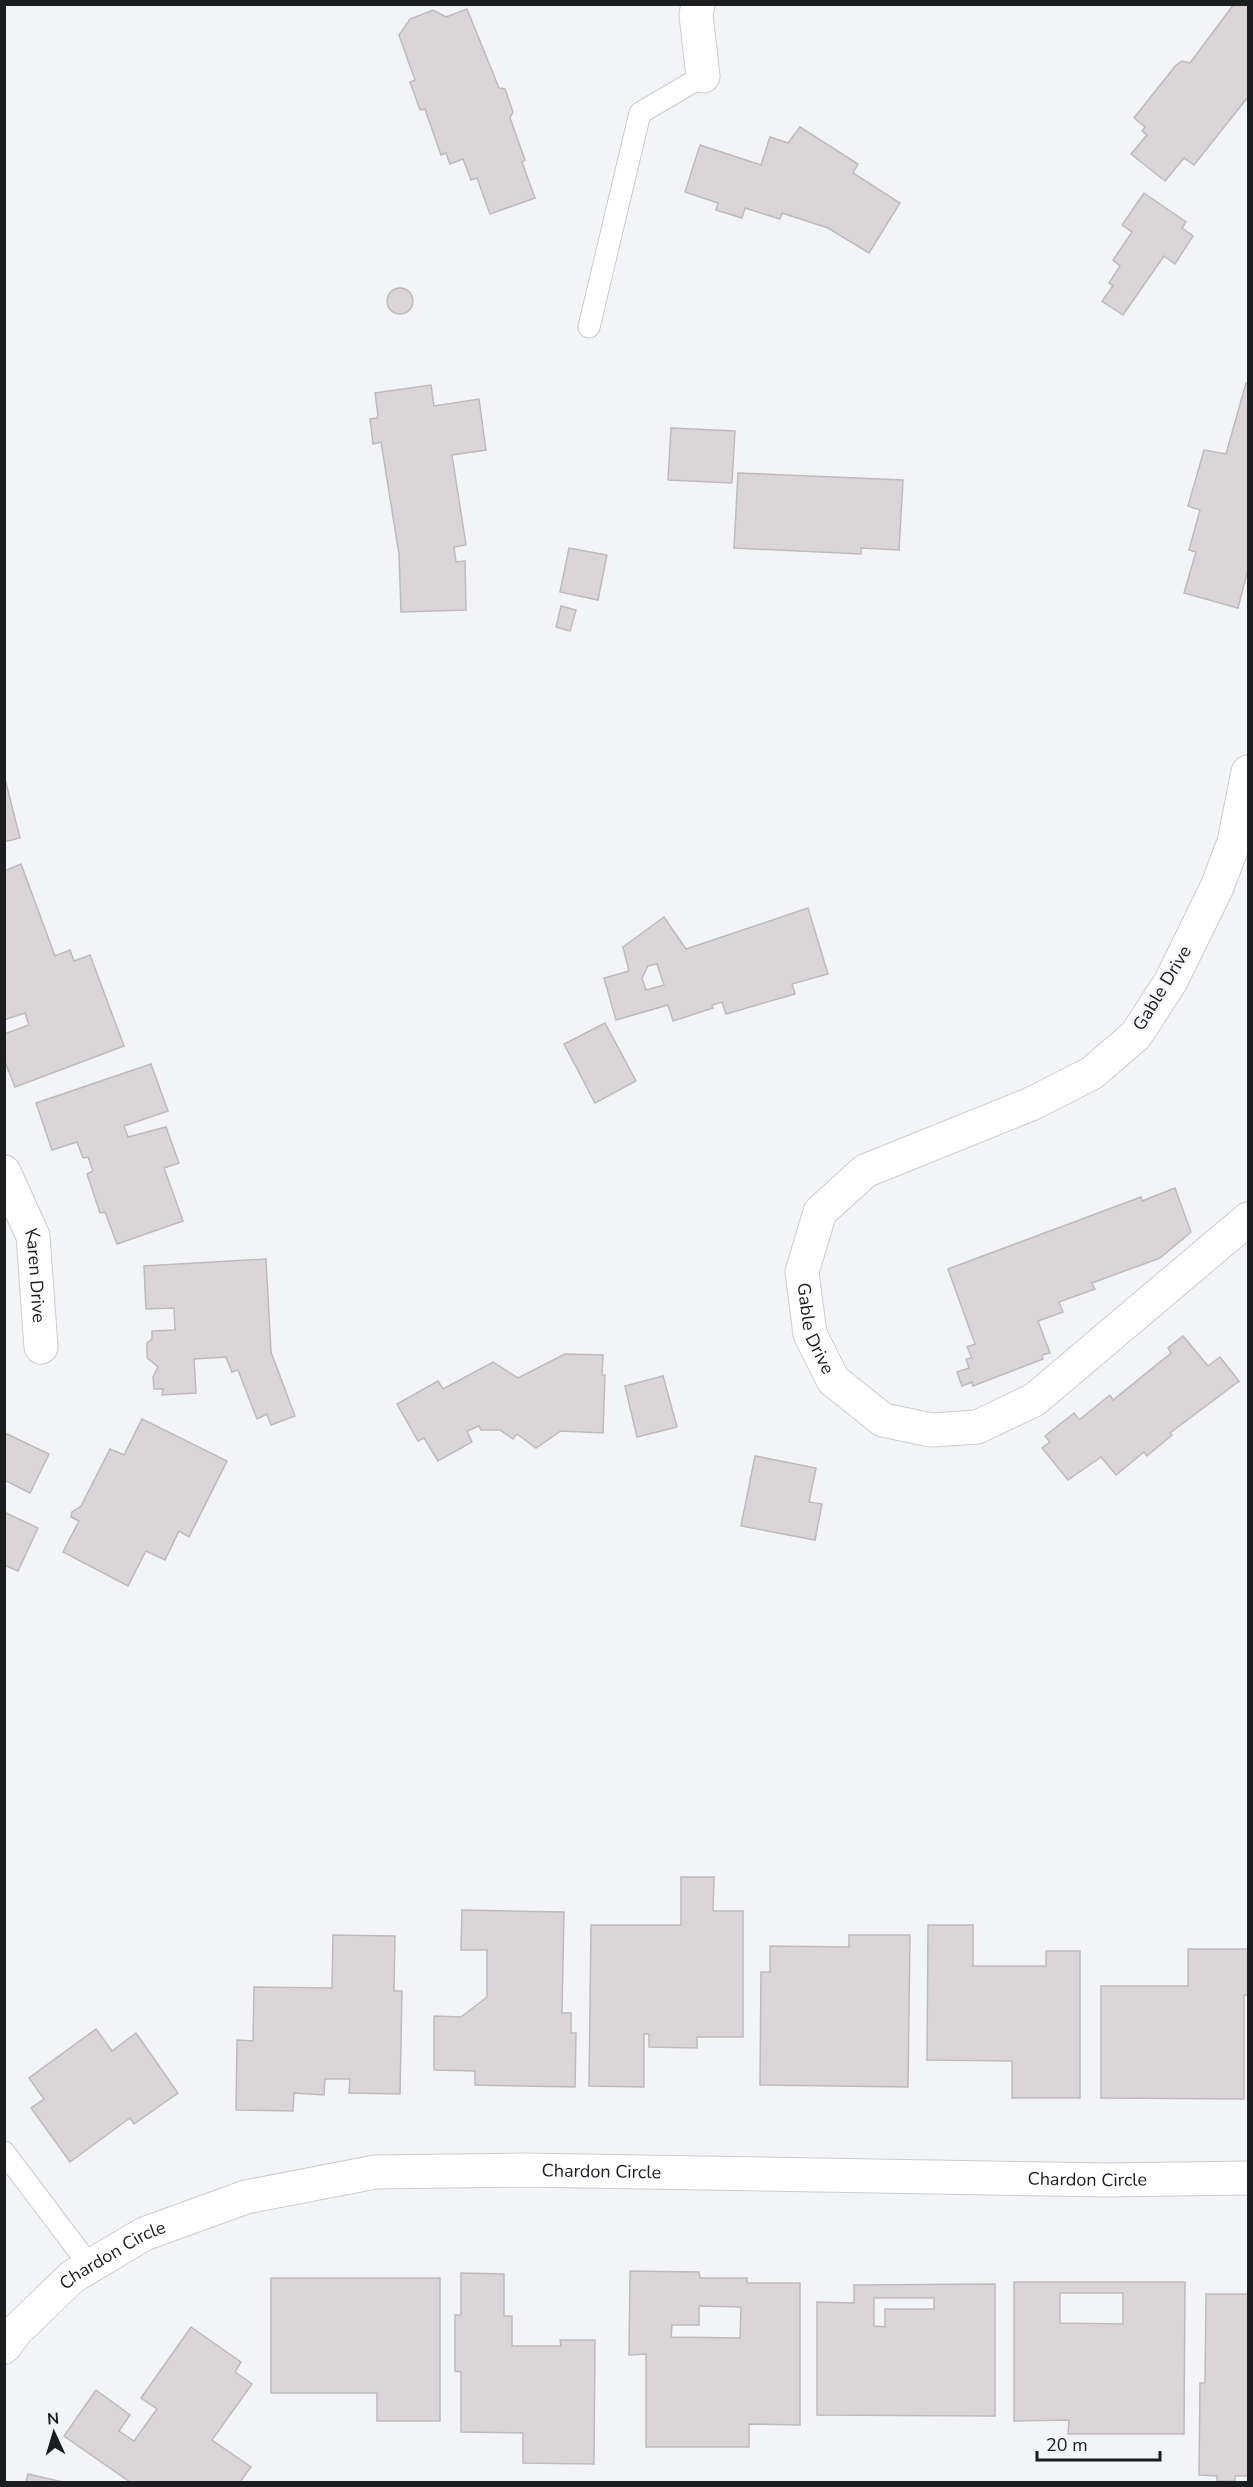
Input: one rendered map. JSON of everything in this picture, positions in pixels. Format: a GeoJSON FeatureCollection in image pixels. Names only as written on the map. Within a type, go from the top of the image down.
{"type":"FeatureCollection","features":[{"type":"Feature","properties":{"kind":"street"},"geometry":{"type":"LineString","coordinates":[[698,4],[696,15],[703,76]]}},
{"type":"Feature","properties":{"kind":"street","name":"Gable Drive"},"geometry":{"type":"LineString","coordinates":[[1248,772],[1234,843],[1217,888],[1171,981],[1136,1035],[1092,1073],[1031,1104],[865,1171],[820,1212],[802,1272],[810,1334],[833,1380],[883,1420],[931,1430],[977,1427],[1034,1400],[1248,1219]]}},
{"type":"Feature","properties":{"kind":"street","name":"Karen Drive"},"geometry":{"type":"LineString","coordinates":[[4,1172],[33,1236],[41,1347]]}},
{"type":"Feature","properties":{"kind":"street","name":"Chardon Circle"},"geometry":{"type":"LineString","coordinates":[[4,2347],[16,2331],[72,2277],[144,2234],[246,2197],[375,2172],[523,2170],[1108,2180],[1248,2178]]}},
{"type":"Feature","properties":{"kind":"lane"},"geometry":{"type":"LineString","coordinates":[[589,327],[640,113],[703,76]]}},
{"type":"Feature","properties":{"kind":"lane"},"geometry":{"type":"LineString","coordinates":[[4,2152],[90,2266]]}},
{"type":"Feature","properties":{"kind":"building"},"geometry":{"type":"Polygon","coordinates":[[[1234,4],[1248,4],[1248,97],[1194,165],[1184,158],[1165,181],[1131,154],[1147,135],[1142,131],[1145,127],[1134,118],[1176,65],[1182,61],[1190,63],[1234,4]]]}},
{"type":"Feature","properties":{"kind":"building"},"geometry":{"type":"Polygon","coordinates":[[[467,9],[499,88],[505,89],[513,112],[510,118],[525,160],[522,162],[535,198],[490,214],[477,178],[471,180],[463,159],[450,164],[446,153],[441,155],[425,109],[420,110],[410,82],[415,80],[399,35],[410,19],[433,10],[446,17],[467,9]]]}},
{"type":"Feature","properties":{"kind":"building"},"geometry":{"type":"Polygon","coordinates":[[[800,127],[858,164],[853,173],[900,203],[869,253],[828,228],[782,213],[780,219],[745,208],[742,218],[716,210],[718,203],[685,192],[700,145],[761,165],[770,137],[788,143],[800,127]]]}},
{"type":"Feature","properties":{"kind":"building"},"geometry":{"type":"Polygon","coordinates":[[[1144,193],[1186,222],[1182,228],[1193,236],[1175,264],[1164,256],[1123,315],[1102,301],[1113,286],[1109,283],[1120,266],[1113,260],[1132,232],[1122,225],[1144,193]]]}},
{"type":"Feature","properties":{"kind":"building"},"geometry":{"type":"Polygon","coordinates":[[[400,288],[409,292],[413,301],[409,310],[400,314],[391,310],[387,301],[391,292],[400,288]]]}},
{"type":"Feature","properties":{"kind":"building"},"geometry":{"type":"Polygon","coordinates":[[[1246,383],[1248,383],[1248,569],[1238,608],[1184,593],[1196,552],[1189,550],[1200,510],[1188,506],[1204,450],[1226,454],[1246,383]]]}},
{"type":"Feature","properties":{"kind":"building"},"geometry":{"type":"Polygon","coordinates":[[[431,385],[434,406],[479,399],[486,450],[452,455],[466,545],[454,547],[456,562],[465,561],[466,610],[401,612],[399,554],[381,442],[373,444],[370,419],[377,418],[378,415],[375,393],[431,385]]]}},
{"type":"Feature","properties":{"kind":"building"},"geometry":{"type":"Polygon","coordinates":[[[671,428],[735,431],[732,483],[668,480],[671,428]]]}},
{"type":"Feature","properties":{"kind":"building"},"geometry":{"type":"Polygon","coordinates":[[[738,473],[903,480],[899,550],[861,548],[861,554],[734,548],[738,473]]]}},
{"type":"Feature","properties":{"kind":"building"},"geometry":{"type":"Polygon","coordinates":[[[569,548],[607,555],[598,600],[560,592],[569,548]]]}},
{"type":"Feature","properties":{"kind":"building"},"geometry":{"type":"Polygon","coordinates":[[[561,606],[576,610],[570,631],[556,627],[561,606]]]}},
{"type":"Feature","properties":{"kind":"building"},"geometry":{"type":"Polygon","coordinates":[[[4,775],[20,838],[4,842],[4,775]]]}},
{"type":"Feature","properties":{"kind":"building"},"geometry":{"type":"Polygon","coordinates":[[[21,864],[55,956],[70,950],[74,961],[90,955],[124,1046],[15,1087],[4,1059],[4,1034],[29,1025],[25,1013],[4,1020],[4,871],[21,864]]]}},
{"type":"Feature","properties":{"kind":"building"},"geometry":{"type":"Polygon","coordinates":[[[808,908],[828,974],[792,984],[795,994],[726,1014],[722,1002],[712,1005],[713,1008],[673,1021],[668,1005],[616,1020],[604,978],[629,971],[623,947],[664,917],[686,949],[808,908]],[[657,964],[648,966],[642,978],[646,990],[664,985],[657,964]]]}},
{"type":"Feature","properties":{"kind":"building"},"geometry":{"type":"Polygon","coordinates":[[[605,1023],[636,1081],[595,1103],[564,1044],[605,1023]]]}},
{"type":"Feature","properties":{"kind":"building"},"geometry":{"type":"Polygon","coordinates":[[[151,1064],[168,1111],[124,1126],[128,1137],[166,1127],[179,1163],[164,1168],[183,1221],[117,1244],[105,1212],[100,1213],[87,1174],[93,1171],[88,1157],[83,1158],[77,1142],[52,1150],[36,1103],[151,1064]]]}},
{"type":"Feature","properties":{"kind":"building"},"geometry":{"type":"Polygon","coordinates":[[[1175,1188],[1191,1232],[1160,1258],[1092,1283],[1095,1289],[1059,1302],[1063,1312],[1038,1321],[1050,1353],[1042,1355],[1043,1359],[973,1386],[972,1382],[962,1386],[957,1372],[969,1368],[966,1359],[972,1358],[967,1347],[975,1344],[948,1269],[1141,1197],[1142,1201],[1175,1188]]]}},
{"type":"Feature","properties":{"kind":"building"},"geometry":{"type":"Polygon","coordinates":[[[266,1259],[271,1352],[295,1416],[271,1425],[267,1414],[257,1419],[238,1370],[232,1372],[226,1357],[194,1359],[196,1393],[162,1395],[163,1389],[154,1389],[153,1377],[158,1367],[147,1358],[147,1343],[152,1339],[152,1331],[175,1330],[174,1308],[146,1309],[144,1266],[266,1259]]]}},
{"type":"Feature","properties":{"kind":"building"},"geometry":{"type":"Polygon","coordinates":[[[1183,1336],[1208,1366],[1220,1357],[1239,1381],[1170,1433],[1172,1435],[1147,1456],[1144,1452],[1116,1475],[1101,1457],[1068,1480],[1042,1448],[1050,1442],[1045,1436],[1074,1413],[1079,1420],[1110,1395],[1113,1400],[1171,1353],[1168,1348],[1183,1336]]]}},
{"type":"Feature","properties":{"kind":"building"},"geometry":{"type":"Polygon","coordinates":[[[565,1354],[603,1355],[602,1375],[605,1375],[603,1433],[561,1431],[536,1448],[517,1434],[513,1439],[500,1430],[481,1430],[479,1426],[467,1431],[472,1442],[438,1461],[424,1438],[418,1441],[397,1404],[438,1381],[443,1389],[493,1362],[518,1378],[565,1354]]]}},
{"type":"Feature","properties":{"kind":"building"},"geometry":{"type":"Polygon","coordinates":[[[663,1376],[677,1427],[637,1437],[625,1386],[663,1376]]]}},
{"type":"Feature","properties":{"kind":"building"},"geometry":{"type":"Polygon","coordinates":[[[142,1419],[227,1461],[189,1537],[179,1531],[165,1560],[146,1551],[128,1586],[63,1552],[79,1521],[71,1517],[72,1512],[81,1506],[110,1449],[124,1455],[142,1419]]]}},
{"type":"Feature","properties":{"kind":"building"},"geometry":{"type":"Polygon","coordinates":[[[5,1433],[49,1454],[30,1493],[4,1480],[5,1433]]]}},
{"type":"Feature","properties":{"kind":"building"},"geometry":{"type":"Polygon","coordinates":[[[755,1456],[816,1468],[809,1502],[822,1504],[815,1540],[741,1526],[755,1456]]]}},
{"type":"Feature","properties":{"kind":"building"},"geometry":{"type":"Polygon","coordinates":[[[4,1512],[38,1528],[18,1571],[4,1565],[4,1512]]]}},
{"type":"Feature","properties":{"kind":"building"},"geometry":{"type":"Polygon","coordinates":[[[681,1877],[714,1877],[713,1911],[743,1911],[743,2037],[697,2037],[697,2048],[649,2047],[649,2034],[644,2034],[644,2087],[589,2086],[591,1925],[681,1925],[681,1877]]]}},
{"type":"Feature","properties":{"kind":"building"},"geometry":{"type":"Polygon","coordinates":[[[462,1910],[564,1912],[562,2013],[571,2013],[571,2033],[576,2033],[575,2087],[475,2085],[475,2071],[434,2070],[434,2016],[461,2017],[487,1997],[487,1950],[461,1950],[462,1910]]]}},
{"type":"Feature","properties":{"kind":"building"},"geometry":{"type":"Polygon","coordinates":[[[928,1925],[973,1925],[973,1966],[1046,1966],[1046,1951],[1080,1951],[1080,2098],[1012,2098],[1012,2061],[927,2060],[928,1925]]]}},
{"type":"Feature","properties":{"kind":"building"},"geometry":{"type":"Polygon","coordinates":[[[333,1935],[395,1936],[394,1991],[402,1991],[400,2094],[349,2093],[350,2079],[325,2079],[324,2095],[294,2093],[293,2111],[236,2110],[237,2040],[253,2041],[254,1987],[332,1988],[333,1935]]]}},
{"type":"Feature","properties":{"kind":"building"},"geometry":{"type":"Polygon","coordinates":[[[849,1935],[910,1935],[908,2087],[760,2085],[761,1972],[770,1972],[770,1946],[849,1947],[849,1935]]]}},
{"type":"Feature","properties":{"kind":"building"},"geometry":{"type":"Polygon","coordinates":[[[1188,1949],[1248,1949],[1248,1995],[1244,1995],[1244,2099],[1101,2098],[1101,1986],[1188,1986],[1188,1949]]]}},
{"type":"Feature","properties":{"kind":"building"},"geometry":{"type":"Polygon","coordinates":[[[96,2029],[112,2051],[136,2033],[178,2093],[134,2124],[130,2118],[70,2162],[31,2108],[44,2099],[29,2078],[96,2029]]]}},
{"type":"Feature","properties":{"kind":"building"},"geometry":{"type":"Polygon","coordinates":[[[630,2271],[699,2272],[700,2278],[747,2278],[747,2283],[800,2283],[800,2425],[749,2424],[749,2447],[646,2447],[646,2354],[629,2355],[630,2271]],[[699,2306],[699,2325],[672,2325],[671,2337],[740,2338],[741,2307],[699,2306]]]}},
{"type":"Feature","properties":{"kind":"building"},"geometry":{"type":"Polygon","coordinates":[[[461,2273],[504,2274],[504,2316],[512,2316],[512,2346],[561,2346],[560,2340],[595,2340],[594,2464],[523,2463],[523,2433],[461,2432],[461,2372],[455,2371],[455,2315],[461,2315],[461,2273]]]}},
{"type":"Feature","properties":{"kind":"building"},"geometry":{"type":"Polygon","coordinates":[[[271,2278],[440,2278],[440,2421],[377,2421],[377,2393],[271,2393],[271,2278]]]}},
{"type":"Feature","properties":{"kind":"building"},"geometry":{"type":"Polygon","coordinates":[[[1014,2282],[1185,2282],[1184,2434],[1068,2434],[1069,2420],[1014,2421],[1014,2282]],[[1060,2293],[1060,2323],[1123,2324],[1123,2293],[1060,2293]]]}},
{"type":"Feature","properties":{"kind":"building"},"geometry":{"type":"Polygon","coordinates":[[[995,2284],[995,2416],[817,2415],[817,2302],[854,2303],[854,2285],[995,2284]],[[874,2298],[874,2326],[885,2327],[885,2309],[934,2309],[934,2298],[874,2298]]]}},
{"type":"Feature","properties":{"kind":"building"},"geometry":{"type":"Polygon","coordinates":[[[1206,2294],[1248,2294],[1248,2476],[1235,2476],[1235,2481],[1217,2481],[1217,2476],[1199,2475],[1200,2383],[1205,2383],[1206,2294]]]}},
{"type":"Feature","properties":{"kind":"building"},"geometry":{"type":"Polygon","coordinates":[[[191,2327],[241,2362],[235,2372],[252,2384],[212,2440],[251,2467],[240,2482],[130,2482],[64,2436],[96,2390],[130,2415],[119,2431],[134,2441],[157,2409],[141,2398],[191,2327]]]}},
{"type":"Feature","properties":{"kind":"building"},"geometry":{"type":"Polygon","coordinates":[[[28,2474],[63,2482],[26,2482],[28,2474]]]}}]}
